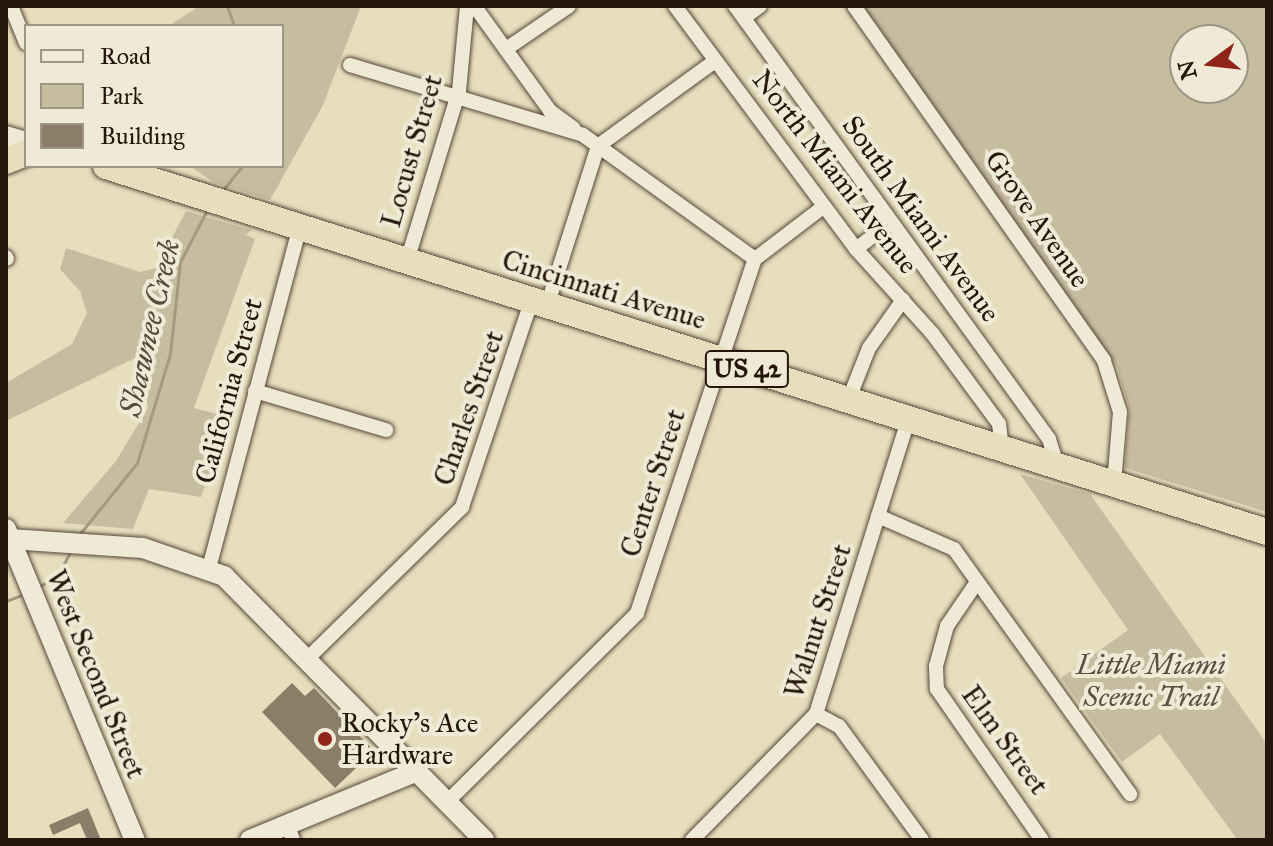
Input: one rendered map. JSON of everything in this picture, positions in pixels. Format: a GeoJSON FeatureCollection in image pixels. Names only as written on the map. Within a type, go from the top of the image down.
{"type":"FeatureCollection","features":[{"type":"Feature","properties":{"kind":"highway","name":"Cincinnati Avenue"},"geometry":{"type":"LineString","coordinates":[[112,168],[1267,532]]}},
{"type":"Feature","properties":{"kind":"street"},"geometry":{"type":"LineString","coordinates":[[11,6],[24,38]]}},
{"type":"Feature","properties":{"kind":"street"},"geometry":{"type":"LineString","coordinates":[[467,6],[506,49],[550,111],[755,259],[823,207]]}},
{"type":"Feature","properties":{"kind":"street","name":"Locust Street"},"geometry":{"type":"LineString","coordinates":[[407,261],[457,96],[467,6]]}},
{"type":"Feature","properties":{"kind":"street"},"geometry":{"type":"LineString","coordinates":[[506,49],[569,6]]}},
{"type":"Feature","properties":{"kind":"street","name":"North Miami Avenue"},"geometry":{"type":"LineString","coordinates":[[675,6],[823,207],[903,300],[999,424],[1002,449]]}},
{"type":"Feature","properties":{"kind":"street"},"geometry":{"type":"LineString","coordinates":[[739,12],[760,6]]}},
{"type":"Feature","properties":{"kind":"street","name":"Grove Avenue"},"geometry":{"type":"LineString","coordinates":[[854,6],[1104,361],[1120,412],[1114,484]]}},
{"type":"Feature","properties":{"kind":"street","name":"South Miami Avenue"},"geometry":{"type":"LineString","coordinates":[[739,12],[1049,439],[1057,466]]}},
{"type":"Feature","properties":{"kind":"street"},"geometry":{"type":"LineString","coordinates":[[598,146],[715,61]]}},
{"type":"Feature","properties":{"kind":"street"},"geometry":{"type":"LineString","coordinates":[[350,65],[583,135]]}},
{"type":"Feature","properties":{"kind":"street","name":"Charles Street"},"geometry":{"type":"LineString","coordinates":[[308,658],[462,507],[598,146]]}},
{"type":"Feature","properties":{"kind":"street"},"geometry":{"type":"LineString","coordinates":[[856,249],[891,222]]}},
{"type":"Feature","properties":{"kind":"street","name":"California Street"},"geometry":{"type":"LineString","coordinates":[[209,568],[300,227]]}},
{"type":"Feature","properties":{"kind":"street","name":"Center Street"},"geometry":{"type":"LineString","coordinates":[[447,802],[637,613],[755,259]]}},
{"type":"Feature","properties":{"kind":"street"},"geometry":{"type":"LineString","coordinates":[[848,401],[869,348],[903,300]]}},
{"type":"Feature","properties":{"kind":"street"},"geometry":{"type":"LineString","coordinates":[[255,391],[386,430]]}},
{"type":"Feature","properties":{"kind":"street","name":"Walnut Street"},"geometry":{"type":"LineString","coordinates":[[692,840],[816,714],[908,420]]}},
{"type":"Feature","properties":{"kind":"street"},"geometry":{"type":"LineString","coordinates":[[878,516],[945,541],[1130,794]]}},
{"type":"Feature","properties":{"kind":"street"},"geometry":{"type":"LineString","coordinates":[[8,534],[59,542],[143,548],[209,568],[240,589],[484,840]]}},
{"type":"Feature","properties":{"kind":"street","name":"West Second Street"},"geometry":{"type":"LineString","coordinates":[[8,534],[135,840]]}},
{"type":"Feature","properties":{"kind":"street","name":"Elm Street"},"geometry":{"type":"LineString","coordinates":[[977,582],[947,626],[937,689],[1042,840]]}},
{"type":"Feature","properties":{"kind":"street"},"geometry":{"type":"LineString","coordinates":[[816,714],[839,726],[922,840]]}},
{"type":"Feature","properties":{"kind":"street"},"geometry":{"type":"LineString","coordinates":[[250,840],[290,832],[417,771]]}},
{"type":"Feature","properties":{"kind":"green space"},"geometry":{"type":"Polygon","coordinates":[[[200,6],[361,6],[323,105],[270,200],[213,182],[193,168],[284,168],[284,24],[171,24],[200,6]]]}},
{"type":"Feature","properties":{"kind":"green space"},"geometry":{"type":"Polygon","coordinates":[[[863,6],[1267,6],[1267,512],[1125,468],[1129,408],[1117,367],[863,6]]]}},
{"type":"Feature","properties":{"kind":"green space"},"geometry":{"type":"Polygon","coordinates":[[[186,211],[251,230],[246,235],[255,239],[194,408],[228,417],[201,497],[149,489],[133,529],[63,523],[116,461],[148,408],[137,357],[6,421],[6,383],[72,344],[87,313],[80,291],[60,269],[66,248],[140,272],[156,268],[186,211]]]}},
{"type":"Feature","properties":{"kind":"green space","name":"Little Miami Scenic Trail"},"geometry":{"type":"Polygon","coordinates":[[[1020,474],[1090,494],[1267,744],[1267,840],[1237,839],[1160,734],[1122,762],[1061,678],[1128,630],[1020,474]]]}},
{"type":"Feature","properties":{"kind":"building","name":"Rocky's Ace Hardware"},"geometry":{"type":"Polygon","coordinates":[[[292,683],[305,696],[314,688],[374,751],[335,788],[262,712],[292,683]]]}},
{"type":"Feature","properties":{"kind":"building"},"geometry":{"type":"Polygon","coordinates":[[[88,808],[101,840],[87,840],[80,823],[53,835],[49,825],[88,808]]]}},
{"type":"Feature","properties":{"kind":"waterway","name":"Shawnee Creek"},"geometry":{"type":"LineString","coordinates":[[227,6],[233,24]]}},
{"type":"Feature","properties":{"kind":"waterway","name":"Shawnee Creek"},"geometry":{"type":"LineString","coordinates":[[222,191],[240,168]]}},
{"type":"Feature","properties":{"kind":"waterway","name":"Shawnee Creek"},"geometry":{"type":"LineString","coordinates":[[78,536],[137,463],[170,354],[180,262],[207,210]]}},
{"type":"Feature","properties":{"kind":"waterway","name":"Shawnee Creek"},"geometry":{"type":"LineString","coordinates":[[38,588],[59,573],[71,550]]}},
{"type":"Feature","properties":{"kind":"waterway","name":"Shawnee Creek"},"geometry":{"type":"LineString","coordinates":[[6,601],[24,594]]}},
{"type":"Feature","properties":{"kind":"place","name":"Rocky's Ace Hardware"},"geometry":{"type":"Point","coordinates":[325,739]}}]}
